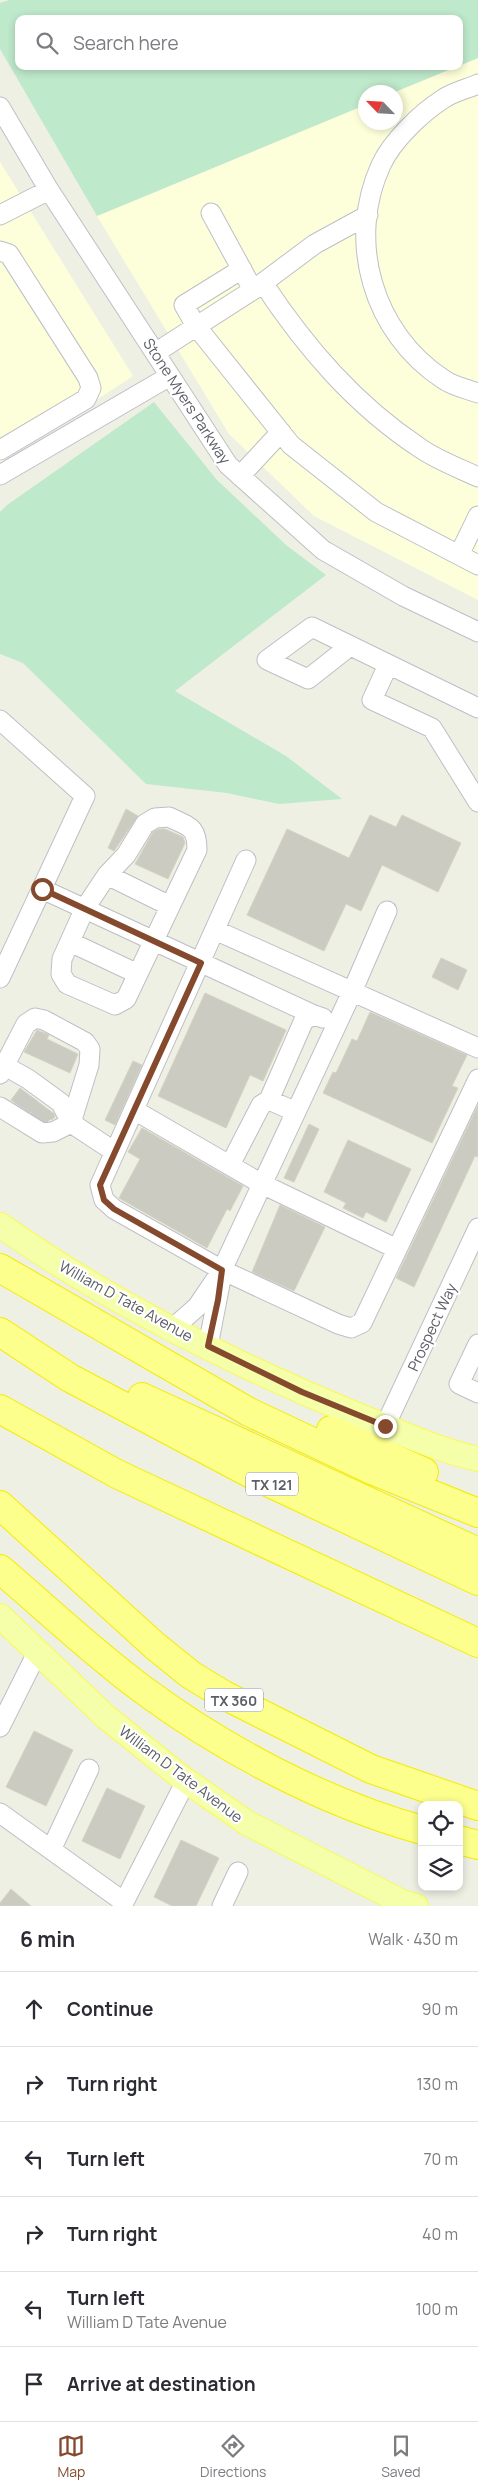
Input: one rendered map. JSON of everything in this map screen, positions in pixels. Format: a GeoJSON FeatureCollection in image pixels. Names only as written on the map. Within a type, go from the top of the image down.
{"type":"FeatureCollection","features":[{"type":"Feature","properties":{"kind":"highway"},"geometry":{"type":"LineString","coordinates":[[0,1268],[173,1366],[249,1412],[372,1470],[478,1513]]}},
{"type":"Feature","properties":{"kind":"highway","name":"TX 121"},"geometry":{"type":"LineString","coordinates":[[0,1332],[70,1378],[257,1477],[478,1580]]}},
{"type":"Feature","properties":{"kind":"highway"},"geometry":{"type":"LineString","coordinates":[[173,1366],[188,1367],[478,1496]]}},
{"type":"Feature","properties":{"kind":"highway"},"geometry":{"type":"LineString","coordinates":[[70,1378],[105,1380],[478,1552]]}},
{"type":"Feature","properties":{"kind":"highway"},"geometry":{"type":"LineString","coordinates":[[0,1409],[117,1474],[474,1643]]}},
{"type":"Feature","properties":{"kind":"highway"},"geometry":{"type":"LineString","coordinates":[[0,1506],[155,1646]]}},
{"type":"Feature","properties":{"kind":"highway"},"geometry":{"type":"LineString","coordinates":[[0,1526],[127,1637],[155,1646]]}},
{"type":"Feature","properties":{"kind":"highway"},"geometry":{"type":"LineString","coordinates":[[0,1569],[142,1689],[198,1727],[308,1787],[418,1828]]}},
{"type":"Feature","properties":{"kind":"highway","name":"TX 360"},"geometry":{"type":"LineString","coordinates":[[155,1646],[191,1675],[224,1695],[329,1748],[372,1769],[478,1806]]}},
{"type":"Feature","properties":{"kind":"highway"},"geometry":{"type":"LineString","coordinates":[[463,1841],[478,1845]]}},
{"type":"Feature","properties":{"kind":"main road","name":"William D Tate Avenue"},"geometry":{"type":"LineString","coordinates":[[0,1225],[78,1275],[208,1346],[302,1392],[385,1426],[478,1459]]}},
{"type":"Feature","properties":{"kind":"main road","name":"William D Tate Avenue"},"geometry":{"type":"LineString","coordinates":[[0,1616],[106,1717],[186,1781],[247,1823],[405,1905]]}},
{"type":"Feature","properties":{"kind":"street"},"geometry":{"type":"LineString","coordinates":[[478,84],[444,98],[410,125],[382,163],[370,196],[365,252],[378,303],[406,348],[444,380],[478,393]]}},
{"type":"Feature","properties":{"kind":"street","name":"Stone Myers Parkway"},"geometry":{"type":"LineString","coordinates":[[0,107],[49,190],[228,465],[323,550],[403,596],[477,628]]}},
{"type":"Feature","properties":{"kind":"street"},"geometry":{"type":"LineString","coordinates":[[0,215],[49,190]]}},
{"type":"Feature","properties":{"kind":"street"},"geometry":{"type":"LineString","coordinates":[[211,212],[242,269],[354,396],[421,449],[478,477]]}},
{"type":"Feature","properties":{"kind":"street"},"geometry":{"type":"LineString","coordinates":[[155,353],[258,286],[315,244],[368,215]]}},
{"type":"Feature","properties":{"kind":"street"},"geometry":{"type":"LineString","coordinates":[[0,251],[9,254],[88,378],[91,388],[86,399],[0,450]]}},
{"type":"Feature","properties":{"kind":"street"},"geometry":{"type":"LineString","coordinates":[[242,269],[184,305],[196,326],[291,445],[376,512],[478,565]]}},
{"type":"Feature","properties":{"kind":"street"},"geometry":{"type":"LineString","coordinates":[[0,475],[170,376]]}},
{"type":"Feature","properties":{"kind":"street"},"geometry":{"type":"LineString","coordinates":[[240,476],[281,432]]}},
{"type":"Feature","properties":{"kind":"street"},"geometry":{"type":"LineString","coordinates":[[459,556],[478,516]]}},
{"type":"Feature","properties":{"kind":"street"},"geometry":{"type":"LineString","coordinates":[[350,646],[478,708]]}},
{"type":"Feature","properties":{"kind":"street"},"geometry":{"type":"LineString","coordinates":[[388,665],[372,700],[432,728],[469,784],[478,802]]}},
{"type":"Feature","properties":{"kind":"street"},"geometry":{"type":"LineString","coordinates":[[0,720],[85,796],[0,978]]}},
{"type":"Feature","properties":{"kind":"street"},"geometry":{"type":"LineString","coordinates":[[169,817],[193,828],[197,835],[197,850],[154,941],[126,999],[115,1005],[102,1001],[67,984],[61,974],[62,959],[84,908],[107,875],[126,855],[145,824],[155,818],[169,817]]}},
{"type":"Feature","properties":{"kind":"street"},"geometry":{"type":"LineString","coordinates":[[246,860],[100,1185],[104,1200],[114,1209],[222,1270],[338,1324],[351,1328],[362,1323],[478,1079]]}},
{"type":"Feature","properties":{"kind":"street"},"geometry":{"type":"LineString","coordinates":[[107,875],[170,906]]}},
{"type":"Feature","properties":{"kind":"street"},"geometry":{"type":"LineString","coordinates":[[42,889],[314,1015],[337,1023]]}},
{"type":"Feature","properties":{"kind":"street"},"geometry":{"type":"LineString","coordinates":[[173,1328],[197,1307],[222,1270],[352,992],[387,911]]}},
{"type":"Feature","properties":{"kind":"street"},"geometry":{"type":"LineString","coordinates":[[215,930],[478,1048]]}},
{"type":"Feature","properties":{"kind":"street"},"geometry":{"type":"LineString","coordinates":[[70,942],[138,974]]}},
{"type":"Feature","properties":{"kind":"street"},"geometry":{"type":"LineString","coordinates":[[230,1166],[262,1105],[268,1100],[304,1020],[314,1015]]}},
{"type":"Feature","properties":{"kind":"street"},"geometry":{"type":"LineString","coordinates":[[35,1018],[44,1020],[85,1042],[90,1049],[89,1065],[72,1123],[53,1132],[42,1133],[42,1113],[21,1102],[1,1067],[26,1024],[35,1018]]}},
{"type":"Feature","properties":{"kind":"street"},"geometry":{"type":"LineString","coordinates":[[268,1100],[296,1112]]}},
{"type":"Feature","properties":{"kind":"street"},"geometry":{"type":"LineString","coordinates":[[21,1102],[42,1113]]}},
{"type":"Feature","properties":{"kind":"street"},"geometry":{"type":"LineString","coordinates":[[42,1113],[61,1103],[72,1123],[115,1152]]}},
{"type":"Feature","properties":{"kind":"street"},"geometry":{"type":"LineString","coordinates":[[134,1110],[262,1184],[397,1249]]}},
{"type":"Feature","properties":{"kind":"street","name":"Prospect Way"},"geometry":{"type":"LineString","coordinates":[[385,1426],[478,1228]]}},
{"type":"Feature","properties":{"kind":"street"},"geometry":{"type":"LineString","coordinates":[[208,1346],[218,1300],[222,1270]]}},
{"type":"Feature","properties":{"kind":"street"},"geometry":{"type":"LineString","coordinates":[[478,1344],[459,1384],[478,1393]]}},
{"type":"Feature","properties":{"kind":"street"},"geometry":{"type":"LineString","coordinates":[[0,1727],[37,1653]]}},
{"type":"Feature","properties":{"kind":"street"},"geometry":{"type":"LineString","coordinates":[[51,1850],[89,1769]]}},
{"type":"Feature","properties":{"kind":"street"},"geometry":{"type":"LineString","coordinates":[[0,1813],[127,1904],[186,1781]]}},
{"type":"Feature","properties":{"kind":"street"},"geometry":{"type":"LineString","coordinates":[[222,1906],[238,1872]]}},
{"type":"Feature","properties":{"kind":"shaded area"},"geometry":{"type":"Polygon","coordinates":[[[9,0],[478,0],[478,58],[463,64],[463,15],[15,15],[15,70],[448,70],[403,89],[403,85],[358,85],[358,108],[97,216],[0,49],[0,3],[9,0]]]}},
{"type":"Feature","properties":{"kind":"shaded area"},"geometry":{"type":"Polygon","coordinates":[[[478,58],[478,600],[314,516],[229,434],[97,216],[358,108],[358,130],[403,130],[403,89],[449,70],[463,70],[463,64],[478,58]]]}},
{"type":"Feature","properties":{"kind":"shaded area"},"geometry":{"type":"Polygon","coordinates":[[[0,162],[133,376],[0,463],[0,162]]]}},
{"type":"Feature","properties":{"kind":"shaded area"},"geometry":{"type":"Polygon","coordinates":[[[154,402],[217,480],[286,545],[326,575],[175,691],[286,756],[342,799],[279,804],[227,793],[146,784],[23,663],[0,654],[0,512],[7,505],[154,402]]]}},
{"type":"Feature","properties":{"kind":"building"},"geometry":{"type":"Polygon","coordinates":[[[126,809],[138,816],[114,851],[108,848],[126,809]]]}},
{"type":"Feature","properties":{"kind":"building"},"geometry":{"type":"Polygon","coordinates":[[[370,815],[396,827],[402,815],[461,843],[438,892],[382,865],[361,911],[346,904],[324,951],[247,915],[287,829],[349,858],[370,815]]]}},
{"type":"Feature","properties":{"kind":"building"},"geometry":{"type":"Polygon","coordinates":[[[158,829],[165,829],[183,837],[185,843],[168,879],[135,864],[153,832],[158,829]]]}},
{"type":"Feature","properties":{"kind":"building"},"geometry":{"type":"Polygon","coordinates":[[[441,958],[467,970],[458,990],[432,977],[441,958]]]}},
{"type":"Feature","properties":{"kind":"building"},"geometry":{"type":"Polygon","coordinates":[[[205,993],[286,1030],[263,1081],[250,1075],[226,1128],[158,1096],[205,993]]]}},
{"type":"Feature","properties":{"kind":"building"},"geometry":{"type":"Polygon","coordinates":[[[370,1012],[467,1055],[452,1086],[458,1088],[432,1143],[323,1093],[333,1072],[336,1073],[352,1039],[357,1041],[370,1012]]]}},
{"type":"Feature","properties":{"kind":"building"},"geometry":{"type":"Polygon","coordinates":[[[37,1030],[49,1035],[47,1039],[78,1054],[70,1073],[24,1052],[37,1030]]]}},
{"type":"Feature","properties":{"kind":"building"},"geometry":{"type":"Polygon","coordinates":[[[133,1061],[142,1065],[115,1125],[105,1120],[133,1061]]]}},
{"type":"Feature","properties":{"kind":"building"},"geometry":{"type":"Polygon","coordinates":[[[20,1088],[54,1114],[55,1117],[45,1121],[11,1100],[20,1088]]]}},
{"type":"Feature","properties":{"kind":"building"},"geometry":{"type":"Polygon","coordinates":[[[478,1105],[478,1157],[475,1156],[414,1287],[396,1278],[478,1105]]]}},
{"type":"Feature","properties":{"kind":"building"},"geometry":{"type":"Polygon","coordinates":[[[309,1124],[319,1129],[294,1182],[284,1178],[309,1124]]]}},
{"type":"Feature","properties":{"kind":"building"},"geometry":{"type":"Polygon","coordinates":[[[142,1128],[243,1186],[230,1211],[227,1209],[207,1248],[119,1198],[140,1159],[128,1152],[142,1128]]]}},
{"type":"Feature","properties":{"kind":"building"},"geometry":{"type":"Polygon","coordinates":[[[348,1140],[411,1169],[386,1222],[366,1212],[363,1218],[343,1208],[346,1203],[324,1192],[348,1140]]]}},
{"type":"Feature","properties":{"kind":"building"},"geometry":{"type":"Polygon","coordinates":[[[280,1205],[325,1227],[294,1291],[252,1272],[280,1205]]]}},
{"type":"Feature","properties":{"kind":"building"},"geometry":{"type":"Polygon","coordinates":[[[34,1731],[73,1750],[46,1806],[6,1787],[34,1731]]]}},
{"type":"Feature","properties":{"kind":"building"},"geometry":{"type":"Polygon","coordinates":[[[107,1788],[145,1806],[120,1859],[82,1841],[107,1788]]]}},
{"type":"Feature","properties":{"kind":"building"},"geometry":{"type":"Polygon","coordinates":[[[181,1840],[219,1858],[196,1906],[172,1906],[154,1897],[181,1840]]]}},
{"type":"Feature","properties":{"kind":"building"},"geometry":{"type":"Polygon","coordinates":[[[11,1889],[31,1906],[0,1906],[0,1903],[11,1889]]]}},
{"type":"Feature","properties":{"kind":"tunnel"},"geometry":{"type":"LineString","coordinates":[[22,1108],[30,1096]]}},
{"type":"Feature","properties":{"kind":"tunnel"},"geometry":{"type":"LineString","coordinates":[[38,1120],[46,1108]]}},
{"type":"Feature","properties":{"kind":"route"},"geometry":{"type":"LineString","coordinates":[[42,889],[201,963],[100,1185],[104,1200],[114,1209],[222,1270],[218,1300],[208,1346],[302,1392],[385,1426]]}}]}
